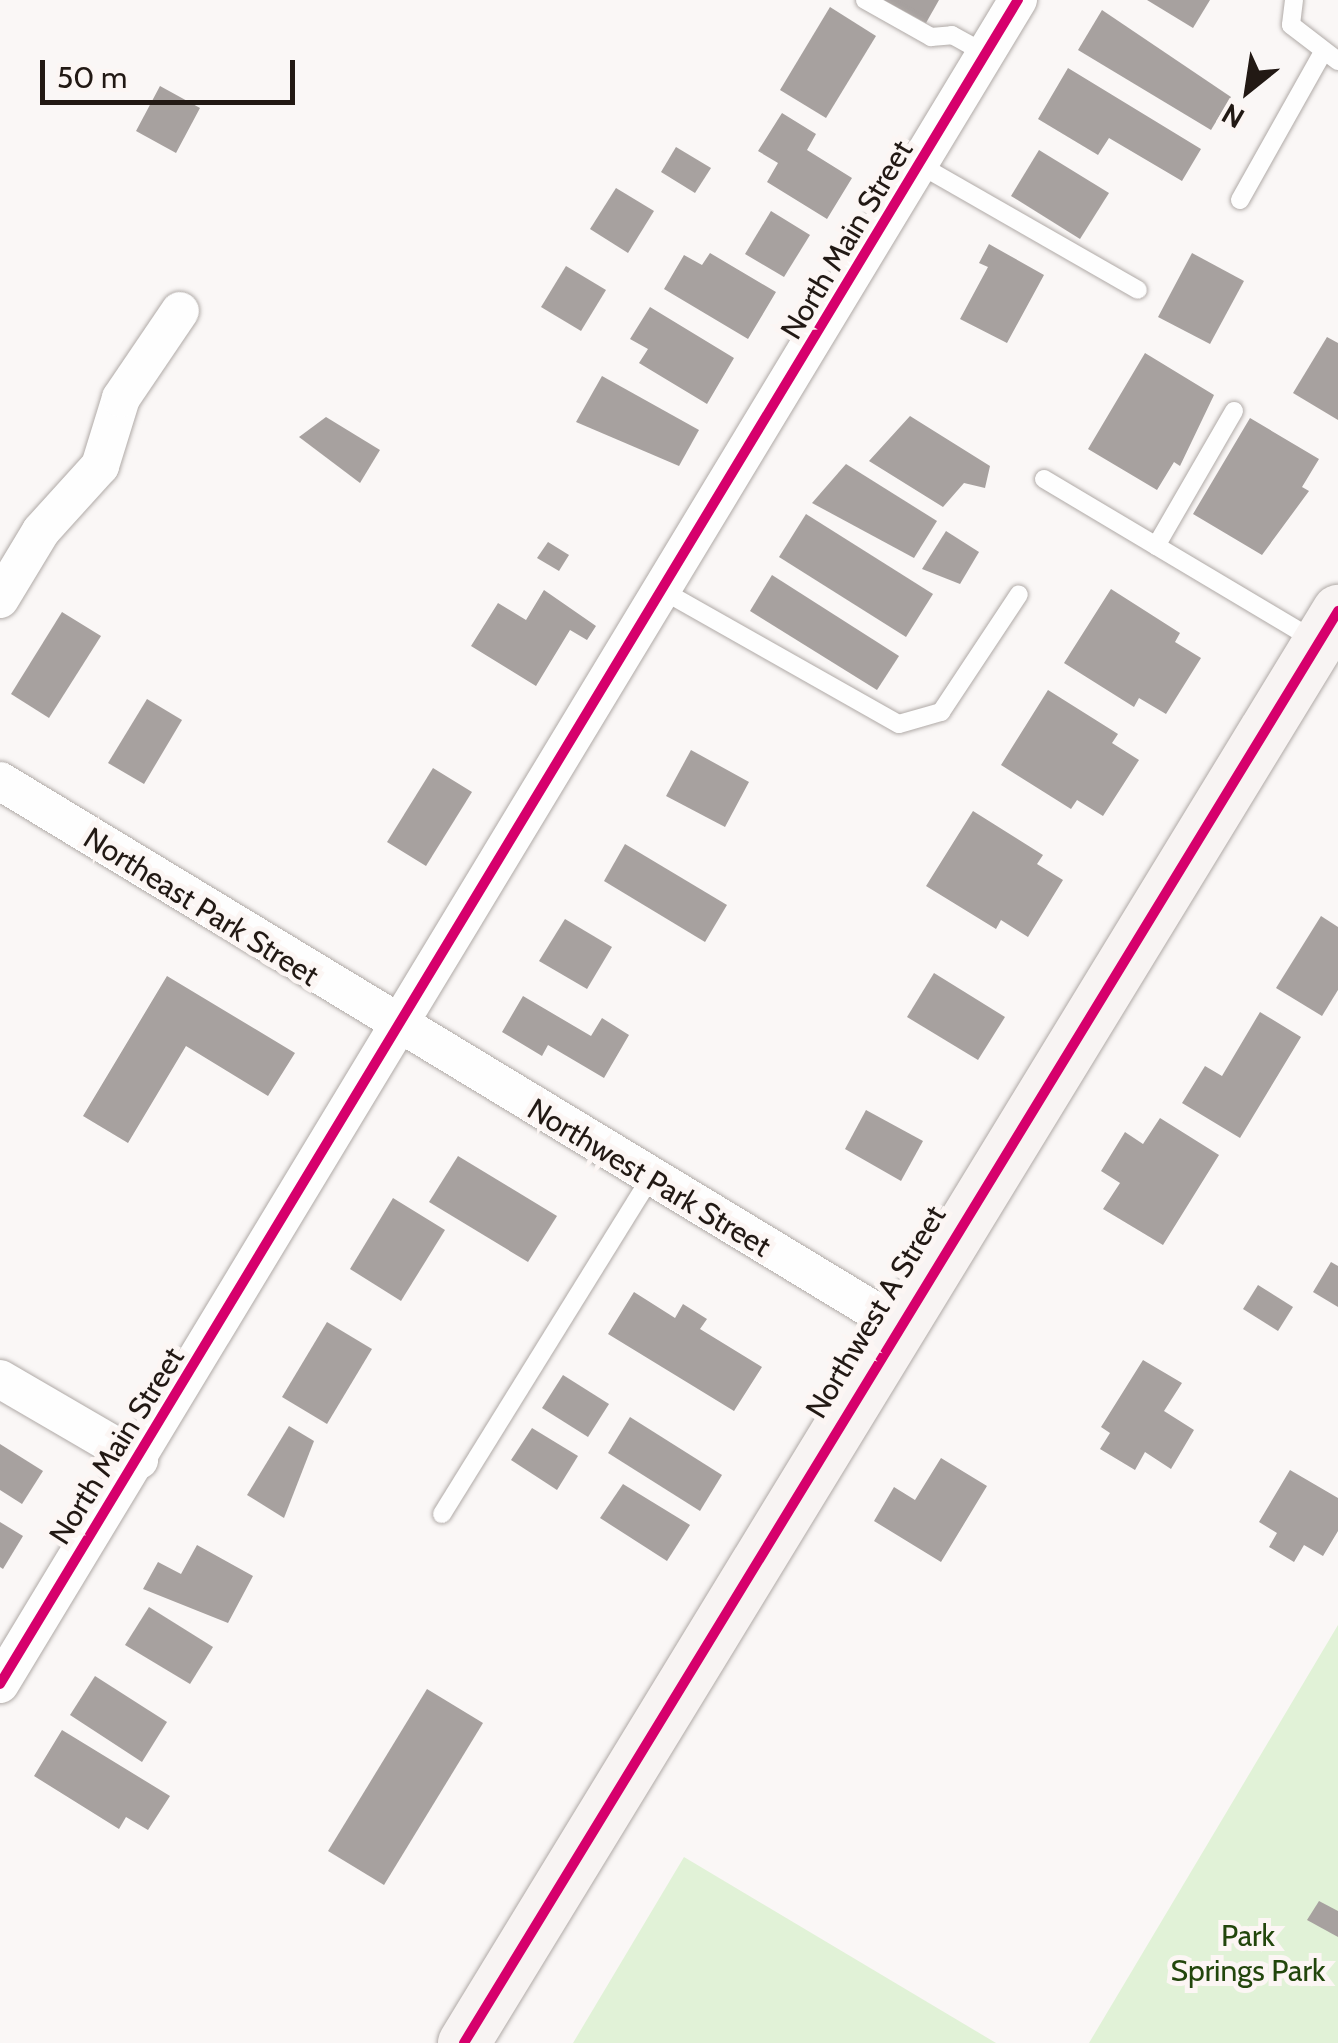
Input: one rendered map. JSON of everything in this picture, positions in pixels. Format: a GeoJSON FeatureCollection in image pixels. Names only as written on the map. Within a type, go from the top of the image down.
{"type":"FeatureCollection","features":[{"type":"Feature","properties":{"kind":"street","name":"North Main Street"},"geometry":{"type":"LineString","coordinates":[[0,1684],[402,1032],[1018,0]]}},
{"type":"Feature","properties":{"kind":"street"},"geometry":{"type":"LineString","coordinates":[[0,598],[41,531],[100,466],[121,398],[180,311]]}},
{"type":"Feature","properties":{"kind":"street","name":"Northwest A Street"},"geometry":{"type":"LineString","coordinates":[[464,2043],[896,1324],[1328,627]]}},
{"type":"Feature","properties":{"kind":"street","name":"Northeast Park Street"},"geometry":{"type":"LineString","coordinates":[[0,781],[402,1032]]}},
{"type":"Feature","properties":{"kind":"street","name":"Northwest Park Street"},"geometry":{"type":"LineString","coordinates":[[402,1032],[896,1324]]}},
{"type":"Feature","properties":{"kind":"street"},"geometry":{"type":"LineString","coordinates":[[0,1378],[139,1460]]}},
{"type":"Feature","properties":{"kind":"lane"},"geometry":{"type":"LineString","coordinates":[[865,0],[986,54]]}},
{"type":"Feature","properties":{"kind":"lane"},"geometry":{"type":"LineString","coordinates":[[1240,200],[1330,56],[1291,25],[1294,0]]}},
{"type":"Feature","properties":{"kind":"lane"},"geometry":{"type":"LineString","coordinates":[[920,165],[1138,290]]}},
{"type":"Feature","properties":{"kind":"lane"},"geometry":{"type":"LineString","coordinates":[[1156,546],[1234,412]]}},
{"type":"Feature","properties":{"kind":"lane"},"geometry":{"type":"LineString","coordinates":[[1044,478],[1156,546],[1328,627]]}},
{"type":"Feature","properties":{"kind":"lane"},"geometry":{"type":"LineString","coordinates":[[667,593],[899,724],[941,712],[1019,594]]}},
{"type":"Feature","properties":{"kind":"lane"},"geometry":{"type":"LineString","coordinates":[[442,1514],[650,1179]]}},
{"type":"Feature","properties":{"kind":"green space","name":"Park Springs Park"},"geometry":{"type":"Polygon","coordinates":[[[1338,1625],[1338,2043],[1089,2043],[1338,1625]]]}},
{"type":"Feature","properties":{"kind":"green space"},"geometry":{"type":"Polygon","coordinates":[[[684,1857],[996,2043],[573,2043],[684,1857]]]}},
{"type":"Feature","properties":{"kind":"building"},"geometry":{"type":"Polygon","coordinates":[[[884,0],[939,0],[926,23],[884,0]]]}},
{"type":"Feature","properties":{"kind":"building"},"geometry":{"type":"Polygon","coordinates":[[[1147,0],[1210,0],[1193,28],[1147,0]]]}},
{"type":"Feature","properties":{"kind":"building"},"geometry":{"type":"Polygon","coordinates":[[[830,7],[876,36],[826,118],[780,90],[830,7]]]}},
{"type":"Feature","properties":{"kind":"building"},"geometry":{"type":"Polygon","coordinates":[[[1102,10],[1231,97],[1211,130],[1078,50],[1102,10]]]}},
{"type":"Feature","properties":{"kind":"building"},"geometry":{"type":"Polygon","coordinates":[[[1068,68],[1201,149],[1182,181],[1109,138],[1098,155],[1038,119],[1068,68]]]}},
{"type":"Feature","properties":{"kind":"building"},"geometry":{"type":"Polygon","coordinates":[[[160,86],[200,108],[176,153],[136,131],[160,86]]]}},
{"type":"Feature","properties":{"kind":"building"},"geometry":{"type":"Polygon","coordinates":[[[782,113],[816,134],[807,150],[852,178],[827,219],[767,182],[778,163],[758,151],[782,113]]]}},
{"type":"Feature","properties":{"kind":"building"},"geometry":{"type":"Polygon","coordinates":[[[676,147],[711,168],[695,193],[661,172],[676,147]]]}},
{"type":"Feature","properties":{"kind":"building"},"geometry":{"type":"Polygon","coordinates":[[[1039,150],[1109,193],[1080,239],[1011,196],[1039,150]]]}},
{"type":"Feature","properties":{"kind":"building"},"geometry":{"type":"Polygon","coordinates":[[[616,188],[654,211],[628,253],[590,229],[616,188]]]}},
{"type":"Feature","properties":{"kind":"building"},"geometry":{"type":"Polygon","coordinates":[[[771,211],[810,235],[784,277],[745,254],[771,211]]]}},
{"type":"Feature","properties":{"kind":"building"},"geometry":{"type":"Polygon","coordinates":[[[989,244],[1044,275],[1007,343],[960,319],[988,267],[979,263],[989,244]]]}},
{"type":"Feature","properties":{"kind":"building"},"geometry":{"type":"Polygon","coordinates":[[[710,253],[776,292],[748,339],[664,289],[684,255],[702,265],[710,253]]]}},
{"type":"Feature","properties":{"kind":"building"},"geometry":{"type":"Polygon","coordinates":[[[1192,253],[1244,281],[1210,344],[1158,317],[1192,253]]]}},
{"type":"Feature","properties":{"kind":"building"},"geometry":{"type":"Polygon","coordinates":[[[566,266],[606,290],[581,331],[541,307],[566,266]]]}},
{"type":"Feature","properties":{"kind":"building"},"geometry":{"type":"Polygon","coordinates":[[[650,307],[734,358],[707,404],[639,363],[648,349],[630,339],[650,307]]]}},
{"type":"Feature","properties":{"kind":"building"},"geometry":{"type":"Polygon","coordinates":[[[1327,337],[1338,343],[1338,420],[1293,393],[1327,337]]]}},
{"type":"Feature","properties":{"kind":"building"},"geometry":{"type":"Polygon","coordinates":[[[1145,353],[1214,395],[1180,466],[1174,462],[1157,490],[1088,449],[1145,353]]]}},
{"type":"Feature","properties":{"kind":"building"},"geometry":{"type":"Polygon","coordinates":[[[602,376],[699,430],[679,466],[576,422],[602,376]]]}},
{"type":"Feature","properties":{"kind":"building"},"geometry":{"type":"Polygon","coordinates":[[[910,416],[990,466],[985,488],[964,483],[943,507],[869,461],[910,416]]]}},
{"type":"Feature","properties":{"kind":"building"},"geometry":{"type":"Polygon","coordinates":[[[326,417],[380,450],[360,483],[299,437],[326,417]]]}},
{"type":"Feature","properties":{"kind":"building"},"geometry":{"type":"Polygon","coordinates":[[[1250,418],[1319,459],[1302,487],[1309,491],[1262,555],[1193,514],[1250,418]]]}},
{"type":"Feature","properties":{"kind":"building"},"geometry":{"type":"Polygon","coordinates":[[[846,464],[937,521],[914,558],[812,503],[846,464]]]}},
{"type":"Feature","properties":{"kind":"building"},"geometry":{"type":"Polygon","coordinates":[[[806,514],[933,594],[906,637],[779,557],[806,514]]]}},
{"type":"Feature","properties":{"kind":"building"},"geometry":{"type":"Polygon","coordinates":[[[946,531],[979,552],[960,584],[922,569],[946,531]]]}},
{"type":"Feature","properties":{"kind":"building"},"geometry":{"type":"Polygon","coordinates":[[[548,542],[569,555],[559,571],[537,558],[548,542]]]}},
{"type":"Feature","properties":{"kind":"building"},"geometry":{"type":"Polygon","coordinates":[[[772,575],[899,656],[877,690],[750,611],[772,575]]]}},
{"type":"Feature","properties":{"kind":"building"},"geometry":{"type":"Polygon","coordinates":[[[1111,589],[1180,633],[1175,642],[1201,658],[1166,714],[1139,698],[1134,707],[1064,663],[1111,589]]]}},
{"type":"Feature","properties":{"kind":"building"},"geometry":{"type":"Polygon","coordinates":[[[544,590],[596,626],[587,640],[570,630],[536,686],[471,646],[498,603],[526,620],[544,590]]]}},
{"type":"Feature","properties":{"kind":"building"},"geometry":{"type":"Polygon","coordinates":[[[62,612],[101,636],[49,718],[11,694],[62,612]]]}},
{"type":"Feature","properties":{"kind":"building"},"geometry":{"type":"Polygon","coordinates":[[[1048,690],[1118,734],[1112,743],[1139,760],[1103,816],[1077,800],[1071,809],[1001,765],[1048,690]]]}},
{"type":"Feature","properties":{"kind":"building"},"geometry":{"type":"Polygon","coordinates":[[[147,699],[182,720],[144,784],[108,763],[147,699]]]}},
{"type":"Feature","properties":{"kind":"building"},"geometry":{"type":"Polygon","coordinates":[[[691,750],[749,782],[725,827],[666,796],[691,750]]]}},
{"type":"Feature","properties":{"kind":"building"},"geometry":{"type":"Polygon","coordinates":[[[433,768],[472,792],[426,866],[387,842],[433,768]]]}},
{"type":"Feature","properties":{"kind":"building"},"geometry":{"type":"Polygon","coordinates":[[[973,811],[1043,855],[1037,864],[1063,880],[1028,937],[1001,920],[996,929],[926,886],[973,811]]]}},
{"type":"Feature","properties":{"kind":"building"},"geometry":{"type":"Polygon","coordinates":[[[625,844],[727,905],[705,942],[604,881],[625,844]]]}},
{"type":"Feature","properties":{"kind":"building"},"geometry":{"type":"Polygon","coordinates":[[[1321,916],[1338,927],[1338,990],[1322,1016],[1276,988],[1321,916]]]}},
{"type":"Feature","properties":{"kind":"building"},"geometry":{"type":"Polygon","coordinates":[[[565,919],[612,947],[587,989],[539,961],[565,919]]]}},
{"type":"Feature","properties":{"kind":"building"},"geometry":{"type":"Polygon","coordinates":[[[934,973],[1005,1017],[978,1060],[907,1017],[934,973]]]}},
{"type":"Feature","properties":{"kind":"building"},"geometry":{"type":"Polygon","coordinates":[[[167,976],[295,1053],[268,1096],[186,1046],[128,1143],[83,1116],[167,976]]]}},
{"type":"Feature","properties":{"kind":"building"},"geometry":{"type":"Polygon","coordinates":[[[523,996],[591,1036],[602,1018],[629,1035],[604,1078],[548,1045],[542,1056],[502,1032],[523,996]]]}},
{"type":"Feature","properties":{"kind":"building"},"geometry":{"type":"Polygon","coordinates":[[[1260,1012],[1301,1037],[1240,1138],[1182,1103],[1205,1066],[1222,1076],[1260,1012]]]}},
{"type":"Feature","properties":{"kind":"building"},"geometry":{"type":"Polygon","coordinates":[[[866,1110],[923,1141],[901,1181],[845,1149],[866,1110]]]}},
{"type":"Feature","properties":{"kind":"building"},"geometry":{"type":"Polygon","coordinates":[[[1160,1118],[1219,1155],[1163,1245],[1103,1209],[1120,1183],[1101,1171],[1125,1132],[1143,1144],[1160,1118]]]}},
{"type":"Feature","properties":{"kind":"building"},"geometry":{"type":"Polygon","coordinates":[[[458,1156],[557,1216],[528,1262],[429,1202],[458,1156]]]}},
{"type":"Feature","properties":{"kind":"building"},"geometry":{"type":"Polygon","coordinates":[[[393,1198],[445,1230],[401,1301],[350,1269],[393,1198]]]}},
{"type":"Feature","properties":{"kind":"building"},"geometry":{"type":"Polygon","coordinates":[[[1331,1262],[1338,1266],[1338,1307],[1313,1292],[1331,1262]]]}},
{"type":"Feature","properties":{"kind":"building"},"geometry":{"type":"Polygon","coordinates":[[[1258,1285],[1293,1307],[1278,1331],[1243,1309],[1258,1285]]]}},
{"type":"Feature","properties":{"kind":"building"},"geometry":{"type":"Polygon","coordinates":[[[634,1292],[675,1318],[683,1304],[707,1319],[700,1329],[762,1367],[734,1411],[608,1334],[634,1292]]]}},
{"type":"Feature","properties":{"kind":"building"},"geometry":{"type":"Polygon","coordinates":[[[327,1322],[372,1349],[327,1424],[282,1397],[327,1322]]]}},
{"type":"Feature","properties":{"kind":"building"},"geometry":{"type":"Polygon","coordinates":[[[1143,1360],[1182,1383],[1164,1411],[1194,1430],[1171,1469],[1145,1452],[1135,1470],[1100,1449],[1110,1433],[1101,1427],[1143,1360]]]}},
{"type":"Feature","properties":{"kind":"building"},"geometry":{"type":"Polygon","coordinates":[[[563,1375],[609,1404],[588,1437],[542,1408],[563,1375]]]}},
{"type":"Feature","properties":{"kind":"building"},"geometry":{"type":"Polygon","coordinates":[[[630,1417],[722,1475],[700,1511],[608,1453],[630,1417]]]}},
{"type":"Feature","properties":{"kind":"building"},"geometry":{"type":"Polygon","coordinates":[[[289,1426],[314,1441],[284,1518],[247,1495],[289,1426]]]}},
{"type":"Feature","properties":{"kind":"building"},"geometry":{"type":"Polygon","coordinates":[[[532,1428],[578,1456],[557,1490],[511,1460],[532,1428]]]}},
{"type":"Feature","properties":{"kind":"building"},"geometry":{"type":"Polygon","coordinates":[[[0,1444],[43,1471],[22,1504],[0,1490],[0,1444]]]}},
{"type":"Feature","properties":{"kind":"building"},"geometry":{"type":"Polygon","coordinates":[[[941,1458],[987,1486],[941,1562],[874,1521],[894,1487],[915,1500],[941,1458]]]}},
{"type":"Feature","properties":{"kind":"building"},"geometry":{"type":"Polygon","coordinates":[[[1290,1470],[1338,1498],[1338,1531],[1323,1556],[1304,1545],[1294,1562],[1269,1547],[1277,1533],[1259,1522],[1290,1470]]]}},
{"type":"Feature","properties":{"kind":"building"},"geometry":{"type":"Polygon","coordinates":[[[623,1484],[690,1525],[667,1561],[600,1518],[623,1484]]]}},
{"type":"Feature","properties":{"kind":"building"},"geometry":{"type":"Polygon","coordinates":[[[0,1522],[23,1536],[3,1569],[0,1567],[0,1522]]]}},
{"type":"Feature","properties":{"kind":"building"},"geometry":{"type":"Polygon","coordinates":[[[197,1545],[253,1576],[228,1623],[143,1589],[158,1562],[181,1574],[197,1545]]]}},
{"type":"Feature","properties":{"kind":"building"},"geometry":{"type":"Polygon","coordinates":[[[149,1607],[213,1647],[190,1684],[125,1645],[149,1607]]]}},
{"type":"Feature","properties":{"kind":"building"},"geometry":{"type":"Polygon","coordinates":[[[95,1676],[167,1722],[142,1762],[70,1715],[95,1676]]]}},
{"type":"Feature","properties":{"kind":"building"},"geometry":{"type":"Polygon","coordinates":[[[427,1689],[483,1723],[384,1885],[328,1851],[427,1689]]]}},
{"type":"Feature","properties":{"kind":"building"},"geometry":{"type":"Polygon","coordinates":[[[62,1730],[170,1796],[148,1830],[126,1817],[119,1829],[34,1776],[62,1730]]]}},
{"type":"Feature","properties":{"kind":"building"},"geometry":{"type":"Polygon","coordinates":[[[1319,1901],[1338,1911],[1338,1937],[1307,1920],[1319,1901]]]}},
{"type":"Feature","properties":{"kind":"cycle path"},"geometry":{"type":"LineString","coordinates":[[0,1684],[1018,0]]}},
{"type":"Feature","properties":{"kind":"cycle path"},"geometry":{"type":"LineString","coordinates":[[464,2043],[1338,611]]}}]}
